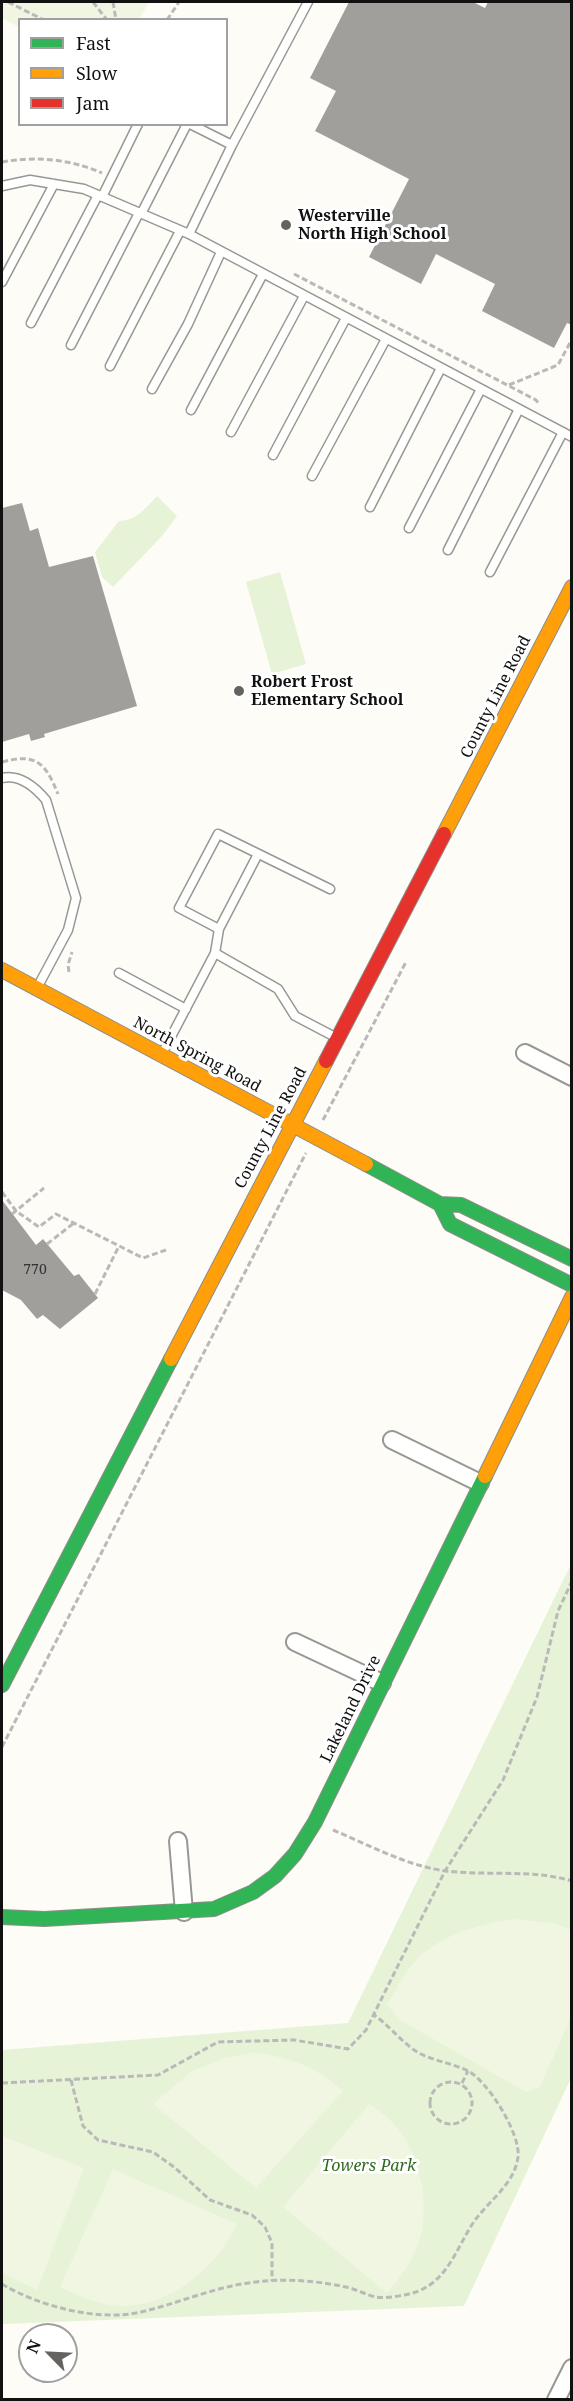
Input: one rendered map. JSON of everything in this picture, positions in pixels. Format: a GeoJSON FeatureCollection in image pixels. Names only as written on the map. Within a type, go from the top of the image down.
{"type":"FeatureCollection","features":[{"type":"Feature","properties":{"kind":"main road","name":"County Line Road"},"geometry":{"type":"LineString","coordinates":[[2,1685],[572,587]]}},
{"type":"Feature","properties":{"kind":"main road","name":"North Spring Road"},"geometry":{"type":"LineString","coordinates":[[2,970],[161,1056],[293,1123],[440,1204],[460,1205],[572,1259]]}},
{"type":"Feature","properties":{"kind":"main road","name":"North Spring Road"},"geometry":{"type":"LineString","coordinates":[[440,1204],[450,1224],[572,1286]]}},
{"type":"Feature","properties":{"kind":"main road","name":"Lakeland Drive"},"geometry":{"type":"LineString","coordinates":[[2,1917],[44,1919],[214,1909],[253,1892],[274,1876],[294,1854],[315,1822],[572,1297]]}},
{"type":"Feature","properties":{"kind":"street"},"geometry":{"type":"LineString","coordinates":[[525,1053],[572,1077]]}},
{"type":"Feature","properties":{"kind":"street"},"geometry":{"type":"LineString","coordinates":[[392,1440],[480,1483]]}},
{"type":"Feature","properties":{"kind":"street"},"geometry":{"type":"LineString","coordinates":[[295,1642],[382,1683]]}},
{"type":"Feature","properties":{"kind":"street"},"geometry":{"type":"LineString","coordinates":[[178,1841],[184,1912]]}},
{"type":"Feature","properties":{"kind":"street"},"geometry":{"type":"LineString","coordinates":[[556,2400],[572,2368]]}},
{"type":"Feature","properties":{"kind":"lane"},"geometry":{"type":"LineString","coordinates":[[110,366],[308,2]]}},
{"type":"Feature","properties":{"kind":"lane"},"geometry":{"type":"LineString","coordinates":[[31,323],[137,126]]}},
{"type":"Feature","properties":{"kind":"lane"},"geometry":{"type":"LineString","coordinates":[[71,345],[187,126]]}},
{"type":"Feature","properties":{"kind":"lane"},"geometry":{"type":"LineString","coordinates":[[192,126],[232,145]]}},
{"type":"Feature","properties":{"kind":"lane"},"geometry":{"type":"LineString","coordinates":[[2,186],[30,180],[84,189],[140,213],[221,252],[572,437]]}},
{"type":"Feature","properties":{"kind":"lane"},"geometry":{"type":"LineString","coordinates":[[2,282],[54,184]]}},
{"type":"Feature","properties":{"kind":"lane"},"geometry":{"type":"LineString","coordinates":[[152,389],[188,324],[221,252]]}},
{"type":"Feature","properties":{"kind":"lane"},"geometry":{"type":"LineString","coordinates":[[191,410],[263,274]]}},
{"type":"Feature","properties":{"kind":"lane"},"geometry":{"type":"LineString","coordinates":[[231,432],[304,296]]}},
{"type":"Feature","properties":{"kind":"lane"},"geometry":{"type":"LineString","coordinates":[[273,455],[346,318]]}},
{"type":"Feature","properties":{"kind":"lane"},"geometry":{"type":"LineString","coordinates":[[312,476],[386,339]]}},
{"type":"Feature","properties":{"kind":"lane"},"geometry":{"type":"LineString","coordinates":[[370,507],[441,368]]}},
{"type":"Feature","properties":{"kind":"lane"},"geometry":{"type":"LineString","coordinates":[[409,528],[481,389]]}},
{"type":"Feature","properties":{"kind":"lane"},"geometry":{"type":"LineString","coordinates":[[448,550],[519,409]]}},
{"type":"Feature","properties":{"kind":"lane"},"geometry":{"type":"LineString","coordinates":[[490,572],[563,432]]}},
{"type":"Feature","properties":{"kind":"lane"},"geometry":{"type":"LineString","coordinates":[[2,778],[22,780],[36,788],[46,800],[76,898],[68,930],[36,990]]}},
{"type":"Feature","properties":{"kind":"lane"},"geometry":{"type":"LineString","coordinates":[[219,929],[179,908],[218,834],[330,889]]}},
{"type":"Feature","properties":{"kind":"lane"},"geometry":{"type":"LineString","coordinates":[[161,1056],[215,953],[219,929],[258,854]]}},
{"type":"Feature","properties":{"kind":"lane"},"geometry":{"type":"LineString","coordinates":[[215,953],[278,989],[295,1016],[337,1038]]}},
{"type":"Feature","properties":{"kind":"lane"},"geometry":{"type":"LineString","coordinates":[[119,973],[186,1009]]}},
{"type":"Feature","properties":{"kind":"path"},"geometry":{"type":"LineString","coordinates":[[8,2],[40,18]]}},
{"type":"Feature","properties":{"kind":"path"},"geometry":{"type":"LineString","coordinates":[[93,2],[105,18]]}},
{"type":"Feature","properties":{"kind":"path"},"geometry":{"type":"LineString","coordinates":[[113,2],[116,18]]}},
{"type":"Feature","properties":{"kind":"path"},"geometry":{"type":"LineString","coordinates":[[168,18],[179,2]]}},
{"type":"Feature","properties":{"kind":"path"},"geometry":{"type":"LineString","coordinates":[[2,162],[45,159],[90,168]]}},
{"type":"Feature","properties":{"kind":"path"},"geometry":{"type":"LineString","coordinates":[[293,273],[509,385],[536,400],[541,407]]}},
{"type":"Feature","properties":{"kind":"path"},"geometry":{"type":"LineString","coordinates":[[509,385],[558,365],[572,339]]}},
{"type":"Feature","properties":{"kind":"path"},"geometry":{"type":"LineString","coordinates":[[2,1747],[406,962]]}},
{"type":"Feature","properties":{"kind":"path"},"geometry":{"type":"LineString","coordinates":[[12,1214],[44,1188]]}},
{"type":"Feature","properties":{"kind":"path"},"geometry":{"type":"LineString","coordinates":[[2,1192],[16,1211],[39,1227],[56,1214],[143,1258],[166,1250]]}},
{"type":"Feature","properties":{"kind":"path"},"geometry":{"type":"LineString","coordinates":[[47,1244],[74,1223]]}},
{"type":"Feature","properties":{"kind":"path"},"geometry":{"type":"LineString","coordinates":[[95,1294],[119,1246]]}},
{"type":"Feature","properties":{"kind":"path"},"geometry":{"type":"LineString","coordinates":[[2,2083],[158,2075],[218,2042],[294,2040],[348,2049],[366,2030],[445,1870],[503,1780],[537,1697],[558,1611],[572,1581]]}},
{"type":"Feature","properties":{"kind":"path"},"geometry":{"type":"LineString","coordinates":[[315,1822],[404,1860],[445,1870],[502,1873],[572,1881]]}},
{"type":"Feature","properties":{"kind":"path"},"geometry":{"type":"LineString","coordinates":[[2,2284],[50,2306],[95,2313],[139,2313],[229,2287],[272,2281],[304,2281],[338,2286],[378,2298],[416,2292],[436,2281],[451,2264],[462,2238],[487,2204],[504,2188],[512,2176],[518,2156],[515,2134],[485,2084],[468,2071],[417,2052],[390,2026],[374,2015]]}},
{"type":"Feature","properties":{"kind":"path"},"geometry":{"type":"LineString","coordinates":[[462,2083],[468,2071]]}},
{"type":"Feature","properties":{"kind":"path"},"geometry":{"type":"LineString","coordinates":[[71,2079],[83,2126],[98,2140],[153,2152],[210,2199],[252,2215],[265,2227],[272,2243],[272,2281]]}},
{"type":"Feature","properties":{"kind":"path"},"geometry":{"type":"LineString","coordinates":[[447,2081],[462,2083],[471,2097],[464,2118],[451,2125],[437,2121],[431,2106],[435,2091],[447,2081]]}},
{"type":"Feature","properties":{"kind":"green space"},"geometry":{"type":"Polygon","coordinates":[[[2,2],[149,2],[140,18],[18,18],[18,26],[2,18],[2,2]]]}},
{"type":"Feature","properties":{"kind":"green space"},"geometry":{"type":"Polygon","coordinates":[[[157,496],[177,516],[163,535],[113,587],[102,577],[95,552],[119,521],[136,516],[157,496]]]}},
{"type":"Feature","properties":{"kind":"green space"},"geometry":{"type":"Polygon","coordinates":[[[280,572],[306,664],[272,674],[246,582],[280,572]]]}},
{"type":"Feature","properties":{"kind":"green space","name":"Towers Park"},"geometry":{"type":"Polygon","coordinates":[[[571,1564],[571,2078],[464,2306],[2,2324],[2,2050],[348,2023],[571,1564]]]}},
{"type":"Feature","properties":{"kind":"green space"},"geometry":{"type":"Polygon","coordinates":[[[515,1919],[556,1924],[571,1930],[571,2017],[540,2087],[526,2092],[398,2019],[387,2004],[412,1965],[433,1946],[473,1928],[515,1919]]]}},
{"type":"Feature","properties":{"kind":"green space"},"geometry":{"type":"Polygon","coordinates":[[[256,2052],[302,2064],[343,2091],[256,2188],[153,2104],[192,2071],[224,2058],[256,2052]]]}},
{"type":"Feature","properties":{"kind":"green space"},"geometry":{"type":"Polygon","coordinates":[[[369,2104],[396,2126],[410,2147],[419,2175],[424,2205],[421,2234],[417,2247],[404,2272],[387,2293],[283,2207],[369,2104]]]}},
{"type":"Feature","properties":{"kind":"green space"},"geometry":{"type":"Polygon","coordinates":[[[2,2136],[84,2168],[37,2290],[2,2273],[2,2136]]]}},
{"type":"Feature","properties":{"kind":"green space"},"geometry":{"type":"Polygon","coordinates":[[[113,2169],[237,2224],[228,2240],[204,2270],[173,2293],[136,2305],[117,2306],[102,2303],[60,2287],[113,2169]]]}},
{"type":"Feature","properties":{"kind":"building"},"geometry":{"type":"Polygon","coordinates":[[[349,2],[473,2],[485,8],[488,2],[572,2],[572,325],[567,323],[554,348],[482,311],[495,284],[436,254],[421,284],[369,257],[409,179],[315,131],[336,91],[310,78],[349,2]]]}},
{"type":"Feature","properties":{"kind":"building"},"geometry":{"type":"Polygon","coordinates":[[[22,503],[30,531],[38,528],[49,567],[93,556],[137,706],[44,734],[45,737],[31,741],[29,734],[2,742],[2,508],[22,503]]]}},
{"type":"Feature","properties":{"kind":"building"},"geometry":{"type":"Polygon","coordinates":[[[2,1200],[36,1245],[43,1239],[74,1276],[79,1274],[98,1298],[60,1329],[43,1315],[37,1319],[21,1300],[2,1290],[2,1200]]]}},
{"type":"Feature","properties":{"kind":"traffic: fast"},"geometry":{"type":"LineString","coordinates":[[366,1164],[440,1204],[461,1205],[572,1259]]}},
{"type":"Feature","properties":{"kind":"traffic: fast"},"geometry":{"type":"LineString","coordinates":[[440,1204],[450,1224],[572,1285]]}},
{"type":"Feature","properties":{"kind":"traffic: fast"},"geometry":{"type":"LineString","coordinates":[[2,1685],[171,1359]]}},
{"type":"Feature","properties":{"kind":"traffic: fast"},"geometry":{"type":"LineString","coordinates":[[2,1917],[44,1919],[214,1909],[253,1892],[275,1876],[295,1854],[315,1822],[485,1476]]}},
{"type":"Feature","properties":{"kind":"traffic: slow"},"geometry":{"type":"LineString","coordinates":[[444,834],[572,587]]}},
{"type":"Feature","properties":{"kind":"traffic: slow"},"geometry":{"type":"LineString","coordinates":[[2,970],[366,1164]]}},
{"type":"Feature","properties":{"kind":"traffic: slow"},"geometry":{"type":"LineString","coordinates":[[171,1359],[326,1061]]}},
{"type":"Feature","properties":{"kind":"traffic: slow"},"geometry":{"type":"LineString","coordinates":[[485,1476],[572,1297]]}},
{"type":"Feature","properties":{"kind":"traffic: jam"},"geometry":{"type":"LineString","coordinates":[[326,1061],[444,834]]}},
{"type":"Feature","properties":{"kind":"place","name":"Westerville North High School"},"geometry":{"type":"Point","coordinates":[286,225]}},
{"type":"Feature","properties":{"kind":"place","name":"Robert Frost Elementary School"},"geometry":{"type":"Point","coordinates":[239,691]}}]}
